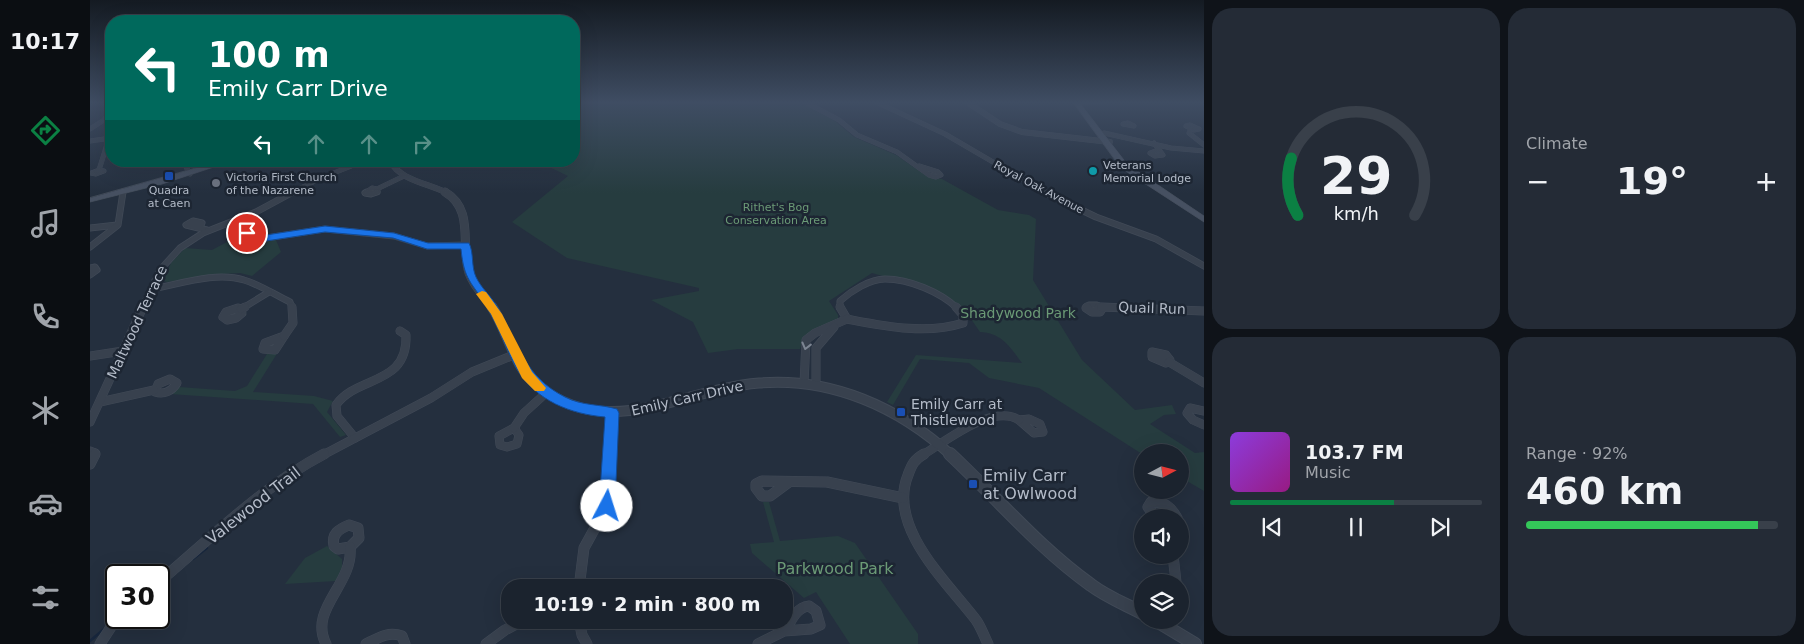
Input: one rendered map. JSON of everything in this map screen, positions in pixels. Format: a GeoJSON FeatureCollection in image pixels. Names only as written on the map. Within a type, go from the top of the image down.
{"type":"FeatureCollection","features":[{"type":"Feature","properties":{"kind":"main road"},"geometry":{"type":"LineString","coordinates":[[1101,132],[1124,166],[1204,220]]}},
{"type":"Feature","properties":{"kind":"main road"},"geometry":{"type":"LineString","coordinates":[[1106,139],[1133,169],[1204,216]]}},
{"type":"Feature","properties":{"kind":"main road"},"geometry":{"type":"LineString","coordinates":[[90,200],[211,167]]}},
{"type":"Feature","properties":{"kind":"street"},"geometry":{"type":"LineString","coordinates":[[854,132],[897,152],[919,166]]}},
{"type":"Feature","properties":{"kind":"street","name":"Royal Oak Avenue"},"geometry":{"type":"LineString","coordinates":[[939,132],[1053,197],[1096,217],[1156,239],[1204,266]]}},
{"type":"Feature","properties":{"kind":"street"},"geometry":{"type":"LineString","coordinates":[[1023,132],[1106,139],[1134,135],[1171,148],[1204,151]]}},
{"type":"Feature","properties":{"kind":"street"},"geometry":{"type":"LineString","coordinates":[[1189,132],[1190,135],[1204,145]]}},
{"type":"Feature","properties":{"kind":"street"},"geometry":{"type":"LineString","coordinates":[[90,141],[105,139]]}},
{"type":"Feature","properties":{"kind":"street"},"geometry":{"type":"LineString","coordinates":[[1154,143],[1158,150]]}},
{"type":"Feature","properties":{"kind":"street"},"geometry":{"type":"LineString","coordinates":[[99,170],[105,153]]}},
{"type":"Feature","properties":{"kind":"street"},"geometry":{"type":"LineString","coordinates":[[186,167],[190,174]]}},
{"type":"Feature","properties":{"kind":"street","name":"Maltwood Terrace"},"geometry":{"type":"LineString","coordinates":[[90,422],[152,288],[168,258],[184,244],[207,230],[257,211],[306,184],[349,167]]}},
{"type":"Feature","properties":{"kind":"street","name":"Emily Carr Drive"},"geometry":{"type":"LineString","coordinates":[[392,167],[404,176],[443,190],[458,201],[462,210],[467,265],[471,278],[496,314],[527,375],[546,393],[562,402],[580,408],[612,413],[643,410],[741,385],[786,382],[816,385],[850,393],[888,409],[916,425],[939,443],[1048,547],[1092,586],[1134,609]]}},
{"type":"Feature","properties":{"kind":"street"},"geometry":{"type":"LineString","coordinates":[[377,189],[404,176]]}},
{"type":"Feature","properties":{"kind":"street"},"geometry":{"type":"LineString","coordinates":[[90,247],[118,225],[123,192]]}},
{"type":"Feature","properties":{"kind":"street"},"geometry":{"type":"LineString","coordinates":[[235,220],[247,233],[254,237],[266,238],[325,229],[394,236],[427,246],[465,245]]}},
{"type":"Feature","properties":{"kind":"street"},"geometry":{"type":"LineString","coordinates":[[90,228],[118,225]]}},
{"type":"Feature","properties":{"kind":"street"},"geometry":{"type":"LineString","coordinates":[[200,227],[207,230]]}},
{"type":"Feature","properties":{"kind":"street"},"geometry":{"type":"LineString","coordinates":[[90,268],[95,267],[97,270],[90,275]]}},
{"type":"Feature","properties":{"kind":"street"},"geometry":{"type":"LineString","coordinates":[[152,288],[223,278],[238,278],[250,282],[290,302],[295,312],[293,325],[284,336]]}},
{"type":"Feature","properties":{"kind":"street"},"geometry":{"type":"LineString","coordinates":[[816,385],[816,348],[834,327],[847,318],[866,322],[936,328],[957,326],[963,323],[965,318],[963,312],[956,306],[939,296],[914,286],[884,279],[872,282],[840,301],[840,309],[847,318]]}},
{"type":"Feature","properties":{"kind":"street"},"geometry":{"type":"LineString","coordinates":[[241,309],[269,292]]}},
{"type":"Feature","properties":{"kind":"street","name":"Quail Run"},"geometry":{"type":"LineString","coordinates":[[1100,307],[1204,310]]}},
{"type":"Feature","properties":{"kind":"street"},"geometry":{"type":"LineString","coordinates":[[804,384],[806,340],[817,333],[834,327]]}},
{"type":"Feature","properties":{"kind":"street"},"geometry":{"type":"LineString","coordinates":[[355,438],[336,414],[336,406],[340,398],[347,392],[370,384],[394,370],[400,361],[407,341],[406,335],[400,331]]}},
{"type":"Feature","properties":{"kind":"street"},"geometry":{"type":"LineString","coordinates":[[90,356],[123,351]]}},
{"type":"Feature","properties":{"kind":"street","name":"Valewood Trail"},"geometry":{"type":"LineString","coordinates":[[170,573],[253,502],[307,463],[431,398],[472,372],[516,354]]}},
{"type":"Feature","properties":{"kind":"street"},"geometry":{"type":"LineString","coordinates":[[1169,362],[1204,383]]}},
{"type":"Feature","properties":{"kind":"street"},"geometry":{"type":"LineString","coordinates":[[100,402],[154,390]]}},
{"type":"Feature","properties":{"kind":"street"},"geometry":{"type":"LineString","coordinates":[[514,428],[524,412],[546,393]]}},
{"type":"Feature","properties":{"kind":"street"},"geometry":{"type":"LineString","coordinates":[[1204,410],[1190,408],[1187,413],[1193,420],[1204,425]]}},
{"type":"Feature","properties":{"kind":"street"},"geometry":{"type":"LineString","coordinates":[[580,579],[584,548],[607,506],[612,413]]}},
{"type":"Feature","properties":{"kind":"street"},"geometry":{"type":"LineString","coordinates":[[988,644],[977,622],[928,562],[909,523],[903,498],[903,487],[914,460],[939,443],[995,415],[1013,417],[1019,420]]}},
{"type":"Feature","properties":{"kind":"street"},"geometry":{"type":"LineString","coordinates":[[90,450],[95,452],[96,456],[90,464]]}},
{"type":"Feature","properties":{"kind":"street"},"geometry":{"type":"LineString","coordinates":[[789,482],[828,482],[903,498]]}},
{"type":"Feature","properties":{"kind":"street"},"geometry":{"type":"LineString","coordinates":[[1149,509],[1148,507],[1151,502],[1166,504],[1172,509]]}},
{"type":"Feature","properties":{"kind":"street"},"geometry":{"type":"LineString","coordinates":[[326,644],[320,633],[322,622],[352,559],[350,547]]}},
{"type":"Feature","properties":{"kind":"street"},"geometry":{"type":"LineString","coordinates":[[100,644],[110,629]]}},
{"type":"Feature","properties":{"kind":"street"},"geometry":{"type":"LineString","coordinates":[[486,644],[507,629]]}},
{"type":"Feature","properties":{"kind":"street"},"geometry":{"type":"LineString","coordinates":[[581,629],[587,644]]}},
{"type":"Feature","properties":{"kind":"street"},"geometry":{"type":"LineString","coordinates":[[1176,629],[1195,644]]}},
{"type":"Feature","properties":{"kind":"street"},"geometry":{"type":"LineString","coordinates":[[758,644],[786,630]]}},
{"type":"Feature","properties":{"kind":"street"},"geometry":{"type":"LineString","coordinates":[[366,644],[388,633],[396,633],[402,636],[405,644]]}},
{"type":"Feature","properties":{"kind":"green space","name":"Rithet's Bog Conservation Area"},"geometry":{"type":"Polygon","coordinates":[[[580,132],[848,132],[854,137],[896,155],[928,177],[942,179],[998,210],[1029,215],[1036,219],[1033,280],[1082,360],[1135,410],[1172,405],[1176,414],[1164,415],[1150,424],[1181,444],[1134,444],[1134,449],[1039,388],[989,378],[969,363],[920,359],[893,405],[887,402],[916,355],[1022,363],[1000,338],[980,332],[970,317],[957,304],[928,288],[872,273],[829,301],[838,315],[838,319],[803,339],[800,349],[738,349],[708,353],[693,322],[651,300],[699,291],[699,288],[567,258],[512,222],[568,176],[549,167],[580,167],[580,132]]]}},
{"type":"Feature","properties":{"kind":"green space"},"geometry":{"type":"Polygon","coordinates":[[[240,235],[253,241],[276,240],[281,252],[252,276],[240,273],[222,274],[163,281],[171,263],[185,248],[212,250],[240,235]]]}},
{"type":"Feature","properties":{"kind":"green space"},"geometry":{"type":"Polygon","coordinates":[[[278,352],[253,392],[314,396],[333,401],[327,412],[346,435],[340,437],[313,404],[170,394],[179,387],[235,391],[247,386],[267,354],[278,352]]]}},
{"type":"Feature","properties":{"kind":"green space","name":"Rithet's Bog Conservation Area"},"geometry":{"type":"Polygon","coordinates":[[[1189,449],[1195,453],[1204,452],[1204,491],[1189,482],[1189,449]]]}},
{"type":"Feature","properties":{"kind":"green space","name":"Parkwood Park"},"geometry":{"type":"Polygon","coordinates":[[[763,502],[769,502],[780,541],[838,536],[855,543],[918,634],[918,644],[850,644],[816,592],[804,598],[793,588],[793,579],[782,579],[752,553],[750,544],[774,542],[763,502]]]}},
{"type":"Feature","properties":{"kind":"green space"},"geometry":{"type":"Polygon","coordinates":[[[327,546],[342,559],[342,567],[336,581],[285,584],[305,558],[327,546]]]}},
{"type":"Feature","properties":{"kind":"waterway"},"geometry":{"type":"LineString","coordinates":[[193,559],[207,548]]}},
{"type":"Feature","properties":{"kind":"waterway"},"geometry":{"type":"LineString","coordinates":[[90,641],[104,629]]}},
{"type":"Feature","properties":{"kind":"slow traffic"},"geometry":{"type":"LineString","coordinates":[[482,294],[492,306],[527,375],[540,388]]}},
{"type":"Feature","properties":{"kind":"place","name":"Veterans Memorial Lodge"},"geometry":{"type":"Point","coordinates":[1093,171]}},
{"type":"Feature","properties":{"kind":"place","name":"Quadra at Caen"},"geometry":{"type":"Point","coordinates":[169,176]}},
{"type":"Feature","properties":{"kind":"place","name":"Victoria First Church of the Nazarene"},"geometry":{"type":"Point","coordinates":[216,183]}},
{"type":"Feature","properties":{"kind":"place","name":"Emily Carr at Thistlewood"},"geometry":{"type":"Point","coordinates":[901,412]}},
{"type":"Feature","properties":{"kind":"place","name":"Emily Carr at Owlwood"},"geometry":{"type":"Point","coordinates":[973,484]}},
{"type":"Feature","properties":{"kind":"route"},"geometry":{"type":"LineString","coordinates":[[247,233],[254,237],[266,238],[325,229],[394,236],[427,246],[465,245],[467,265],[471,278],[492,306],[523,368],[532,381],[546,393],[562,402],[589,411],[612,413],[607,506]]}},
{"type":"Feature","properties":{"kind":"park label","name":"Shadywood Park"},"geometry":{"type":"Point","coordinates":[1018,313]}}]}
